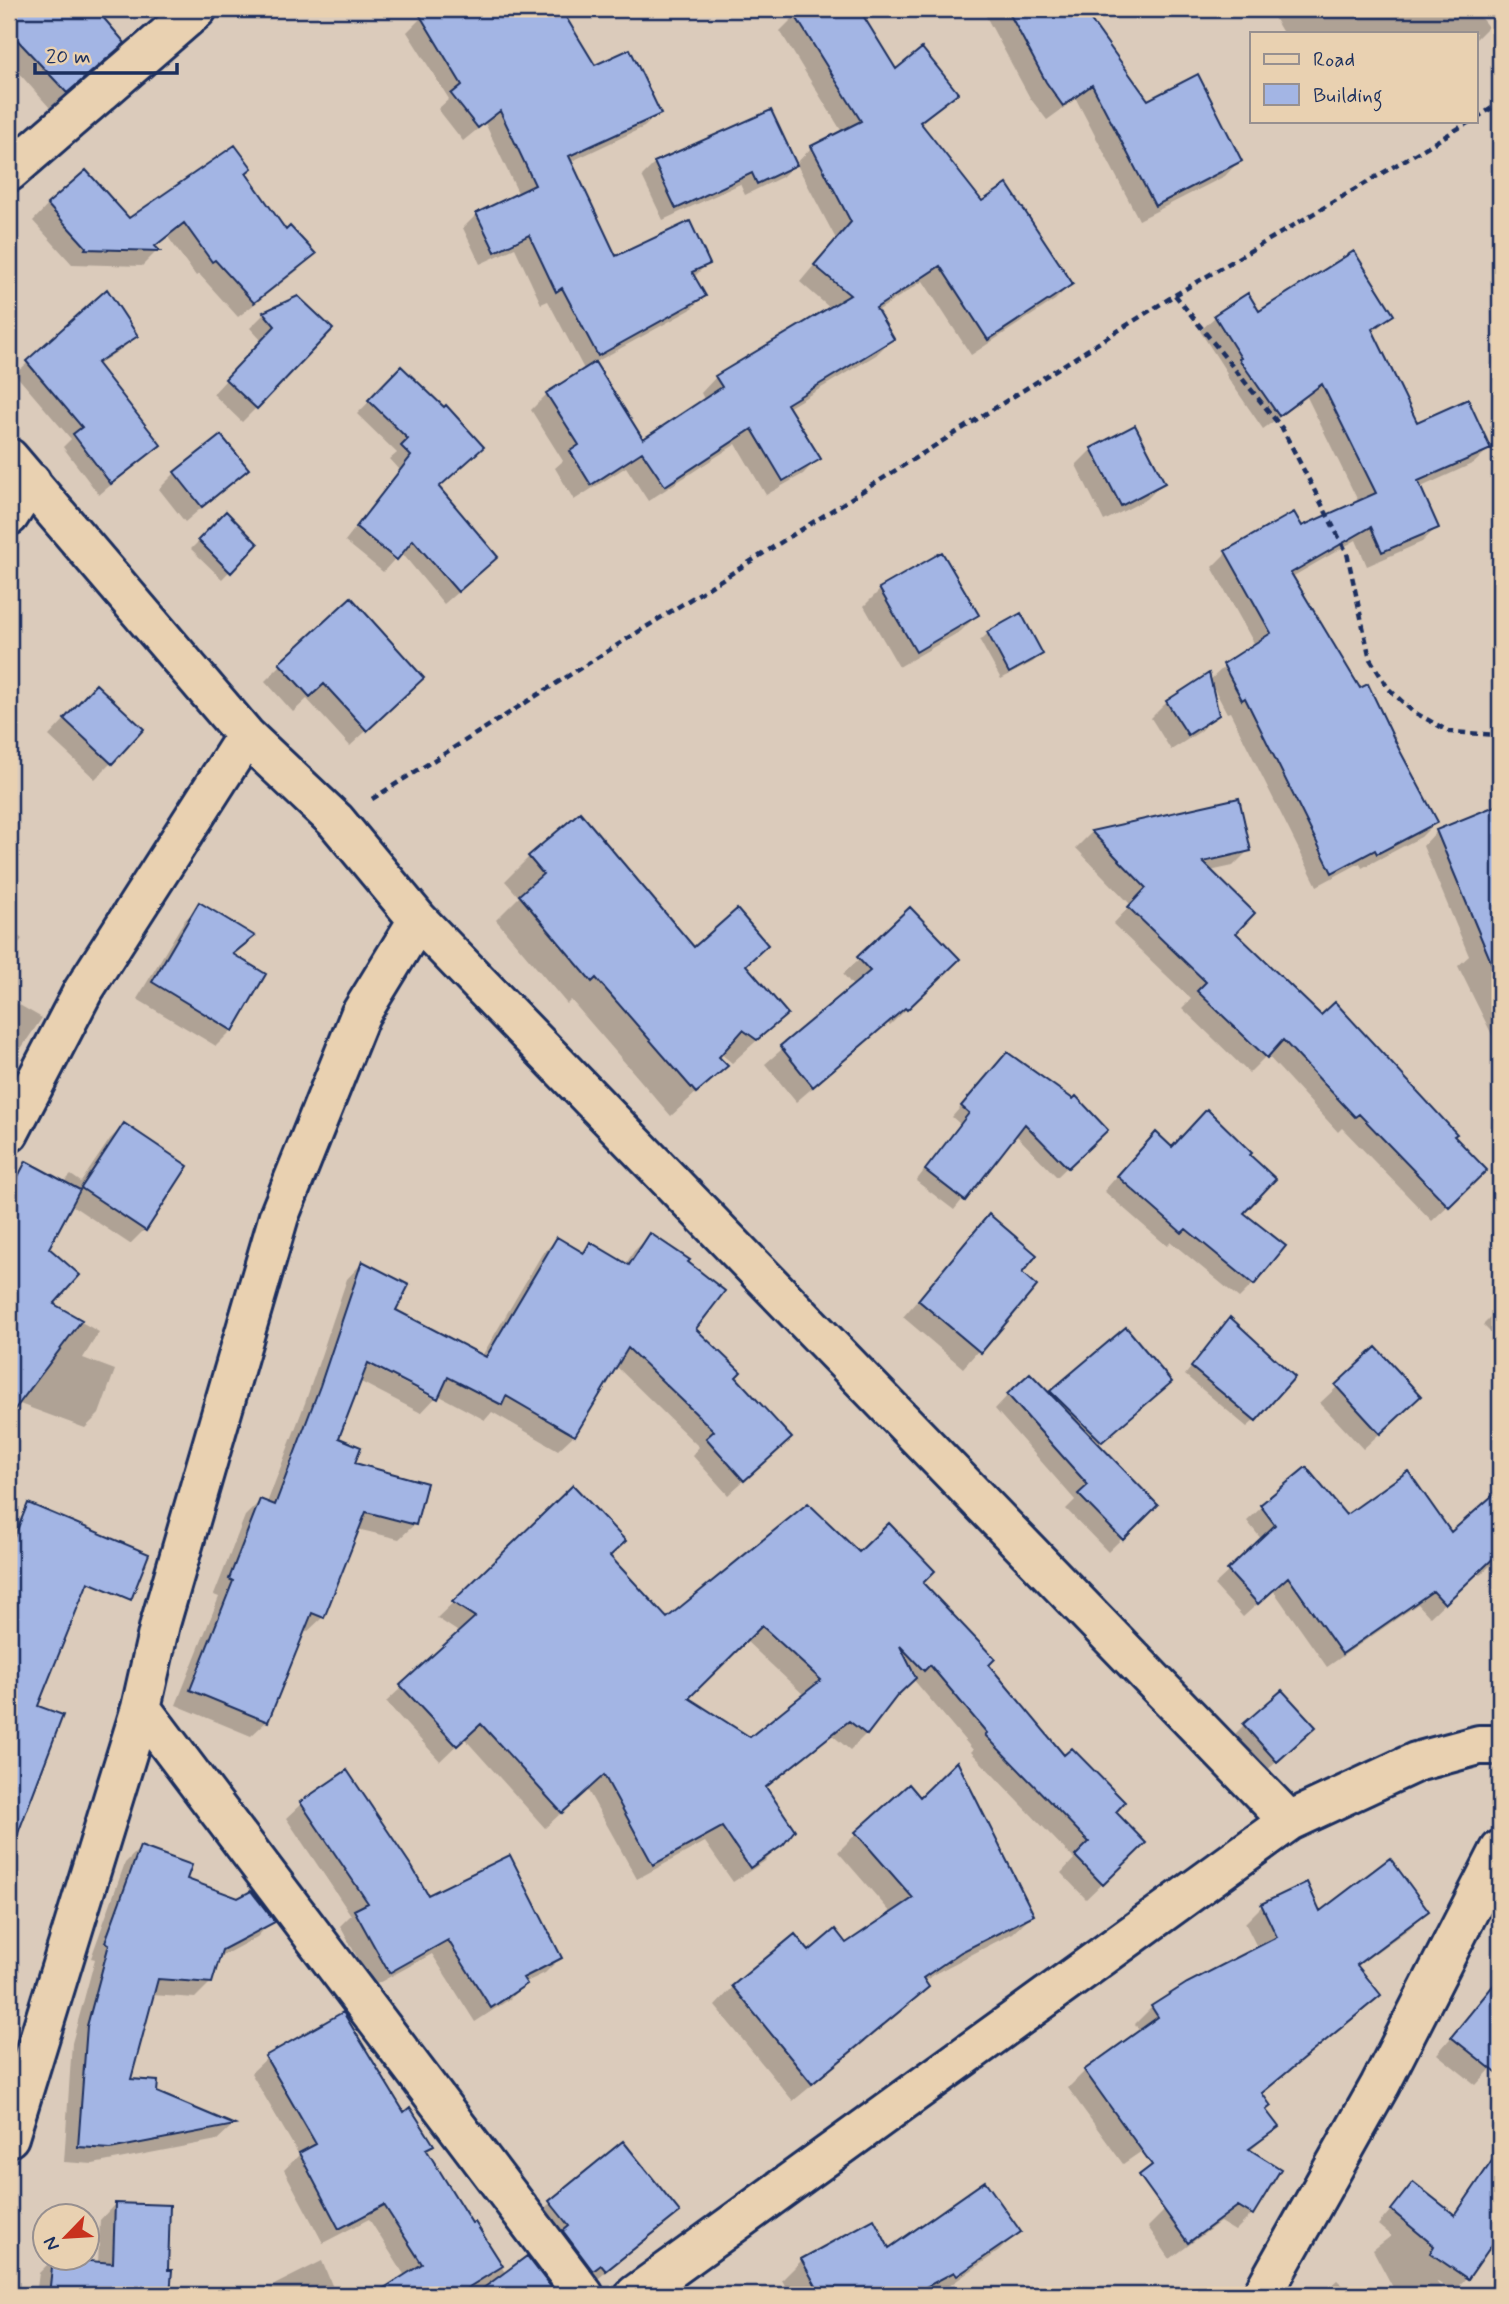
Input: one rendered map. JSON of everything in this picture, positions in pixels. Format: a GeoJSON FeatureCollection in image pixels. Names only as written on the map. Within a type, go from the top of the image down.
{"type":"FeatureCollection","features":[{"type":"Feature","properties":{"kind":"street"},"geometry":{"type":"LineString","coordinates":[[9,172],[192,10]]}},
{"type":"Feature","properties":{"kind":"street"},"geometry":{"type":"LineString","coordinates":[[9,516],[20,470]]}},
{"type":"Feature","properties":{"kind":"street"},"geometry":{"type":"LineString","coordinates":[[20,470],[246,736],[336,821],[418,920],[1289,1821]]}},
{"type":"Feature","properties":{"kind":"street"},"geometry":{"type":"LineString","coordinates":[[9,1133],[83,990],[246,736]]}},
{"type":"Feature","properties":{"kind":"street"},"geometry":{"type":"LineString","coordinates":[[9,2137],[141,1707],[159,1624],[279,1216],[360,1015],[418,920]]}},
{"type":"Feature","properties":{"kind":"street"},"geometry":{"type":"LineString","coordinates":[[141,1707],[584,2295]]}},
{"type":"Feature","properties":{"kind":"street"},"geometry":{"type":"LineString","coordinates":[[635,2295],[1289,1821],[1416,1762],[1479,1745],[1500,1745]]}},
{"type":"Feature","properties":{"kind":"street"},"geometry":{"type":"LineString","coordinates":[[1262,2295],[1380,2085],[1500,1850]]}},
{"type":"Feature","properties":{"kind":"path"},"geometry":{"type":"LineString","coordinates":[[1478,117],[1500,103]]}},
{"type":"Feature","properties":{"kind":"path"},"geometry":{"type":"LineString","coordinates":[[336,821],[1175,295],[1469,122]]}},
{"type":"Feature","properties":{"kind":"path"},"geometry":{"type":"LineString","coordinates":[[1175,295],[1282,428],[1347,553],[1370,659],[1388,688],[1412,712],[1450,732],[1500,737]]}},
{"type":"Feature","properties":{"kind":"building"},"geometry":{"type":"Polygon","coordinates":[[[9,9],[96,9],[125,43],[67,93],[9,31],[9,9]]]}},
{"type":"Feature","properties":{"kind":"building"},"geometry":{"type":"Polygon","coordinates":[[[416,9],[561,9],[595,65],[630,49],[661,114],[569,156],[616,256],[690,221],[710,264],[692,272],[706,296],[598,356],[562,288],[556,292],[529,235],[495,252],[476,213],[535,185],[500,111],[478,128],[451,94],[462,85],[416,9]]]}},
{"type":"Feature","properties":{"kind":"building"},"geometry":{"type":"Polygon","coordinates":[[[791,9],[859,9],[896,69],[922,48],[958,93],[920,122],[982,201],[1007,184],[1073,284],[988,340],[940,266],[876,308],[894,339],[787,404],[821,459],[783,481],[752,429],[665,486],[642,452],[591,485],[570,451],[579,445],[546,393],[595,362],[643,439],[722,387],[715,376],[850,295],[814,265],[851,222],[811,146],[861,121],[791,9]]]}},
{"type":"Feature","properties":{"kind":"building"},"geometry":{"type":"Polygon","coordinates":[[[1007,9],[1083,9],[1148,100],[1198,74],[1242,161],[1155,206],[1092,85],[1063,106],[1046,82],[1007,9]]]}},
{"type":"Feature","properties":{"kind":"building"},"geometry":{"type":"Polygon","coordinates":[[[771,110],[797,165],[757,184],[752,173],[676,209],[654,162],[771,110]]]}},
{"type":"Feature","properties":{"kind":"building"},"geometry":{"type":"Polygon","coordinates":[[[235,145],[252,168],[246,173],[286,230],[290,226],[316,254],[254,303],[215,260],[212,262],[184,223],[155,246],[160,251],[85,249],[47,204],[86,170],[129,218],[235,145]]]}},
{"type":"Feature","properties":{"kind":"building"},"geometry":{"type":"Polygon","coordinates":[[[1354,251],[1394,315],[1372,329],[1417,422],[1468,399],[1491,449],[1418,481],[1439,528],[1382,552],[1371,527],[1291,573],[1360,688],[1368,684],[1438,822],[1377,854],[1375,850],[1332,873],[1245,698],[1242,700],[1223,664],[1271,633],[1225,551],[1294,512],[1302,526],[1376,493],[1322,384],[1279,416],[1239,359],[1241,358],[1214,315],[1248,293],[1259,311],[1354,251]]]}},
{"type":"Feature","properties":{"kind":"building"},"geometry":{"type":"Polygon","coordinates":[[[107,289],[138,336],[97,363],[161,445],[111,484],[73,434],[82,427],[26,361],[107,289]]]}},
{"type":"Feature","properties":{"kind":"building"},"geometry":{"type":"Polygon","coordinates":[[[298,296],[333,329],[257,409],[225,379],[275,326],[263,312],[298,296]]]}},
{"type":"Feature","properties":{"kind":"building"},"geometry":{"type":"Polygon","coordinates":[[[401,366],[444,407],[446,405],[484,447],[439,487],[498,557],[458,592],[413,540],[397,560],[356,527],[411,456],[401,446],[408,439],[368,400],[401,366]]]}},
{"type":"Feature","properties":{"kind":"building"},"geometry":{"type":"Polygon","coordinates":[[[1135,425],[1165,483],[1121,506],[1091,448],[1135,425]]]}},
{"type":"Feature","properties":{"kind":"building"},"geometry":{"type":"Polygon","coordinates":[[[221,435],[249,469],[202,507],[174,472],[221,435]]]}},
{"type":"Feature","properties":{"kind":"building"},"geometry":{"type":"Polygon","coordinates":[[[226,511],[258,544],[231,573],[198,540],[226,511]]]}},
{"type":"Feature","properties":{"kind":"building"},"geometry":{"type":"Polygon","coordinates":[[[942,552],[979,615],[916,652],[879,588],[942,552]]]}},
{"type":"Feature","properties":{"kind":"building"},"geometry":{"type":"Polygon","coordinates":[[[351,597],[424,678],[367,731],[324,684],[310,697],[279,663],[351,597]]]}},
{"type":"Feature","properties":{"kind":"building"},"geometry":{"type":"Polygon","coordinates":[[[1021,613],[1043,654],[1009,673],[987,632],[1021,613]]]}},
{"type":"Feature","properties":{"kind":"building"},"geometry":{"type":"Polygon","coordinates":[[[1209,673],[1219,715],[1188,735],[1166,701],[1209,673]]]}},
{"type":"Feature","properties":{"kind":"building"},"geometry":{"type":"Polygon","coordinates":[[[96,684],[144,729],[112,764],[64,719],[96,684]]]}},
{"type":"Feature","properties":{"kind":"building"},"geometry":{"type":"Polygon","coordinates":[[[1239,798],[1251,851],[1203,862],[1255,913],[1236,933],[1321,1015],[1335,1002],[1487,1170],[1449,1207],[1359,1114],[1355,1117],[1283,1040],[1267,1058],[1197,991],[1206,982],[1128,907],[1146,888],[1091,831],[1239,798]]]}},
{"type":"Feature","properties":{"kind":"building"},"geometry":{"type":"Polygon","coordinates":[[[1500,804],[1500,981],[1499,981],[1436,830],[1500,804]]]}},
{"type":"Feature","properties":{"kind":"building"},"geometry":{"type":"Polygon","coordinates":[[[580,812],[694,947],[737,909],[768,945],[746,965],[788,1014],[757,1040],[743,1030],[719,1057],[728,1066],[696,1093],[596,978],[592,982],[519,895],[543,874],[528,856],[580,812]]]}},
{"type":"Feature","properties":{"kind":"building"},"geometry":{"type":"Polygon","coordinates":[[[199,902],[255,936],[233,954],[266,974],[233,1031],[152,982],[199,902]]]}},
{"type":"Feature","properties":{"kind":"building"},"geometry":{"type":"Polygon","coordinates":[[[910,907],[960,959],[907,1010],[905,1008],[813,1087],[780,1046],[870,971],[857,957],[910,907]]]}},
{"type":"Feature","properties":{"kind":"building"},"geometry":{"type":"Polygon","coordinates":[[[1007,1052],[1073,1099],[1076,1096],[1108,1130],[1068,1168],[1025,1124],[965,1201],[925,1170],[969,1113],[961,1106],[1007,1052]]]}},
{"type":"Feature","properties":{"kind":"building"},"geometry":{"type":"Polygon","coordinates":[[[1207,1109],[1276,1179],[1244,1213],[1286,1246],[1254,1285],[1186,1229],[1182,1233],[1117,1176],[1156,1132],[1172,1147],[1207,1109]]]}},
{"type":"Feature","properties":{"kind":"building"},"geometry":{"type":"Polygon","coordinates":[[[124,1123],[188,1166],[146,1231],[81,1188],[124,1123]]]}},
{"type":"Feature","properties":{"kind":"building"},"geometry":{"type":"Polygon","coordinates":[[[26,1161],[80,1190],[49,1248],[80,1275],[54,1304],[82,1320],[9,1417],[9,1194],[26,1161]]]}},
{"type":"Feature","properties":{"kind":"building"},"geometry":{"type":"Polygon","coordinates":[[[989,1214],[1037,1255],[1022,1273],[1037,1286],[981,1353],[918,1300],[989,1214]]]}},
{"type":"Feature","properties":{"kind":"building"},"geometry":{"type":"Polygon","coordinates":[[[650,1233],[690,1260],[688,1262],[725,1291],[696,1329],[741,1372],[736,1377],[792,1438],[744,1481],[706,1438],[714,1431],[628,1348],[575,1436],[506,1396],[502,1405],[448,1377],[438,1399],[368,1363],[339,1438],[361,1447],[355,1463],[427,1483],[416,1525],[366,1512],[324,1618],[312,1613],[268,1722],[190,1690],[233,1581],[229,1579],[260,1499],[275,1505],[320,1386],[362,1261],[409,1285],[396,1310],[486,1357],[557,1237],[584,1253],[590,1242],[629,1265],[650,1233]]]}},
{"type":"Feature","properties":{"kind":"building"},"geometry":{"type":"Polygon","coordinates":[[[1230,1317],[1295,1377],[1256,1421],[1191,1367],[1230,1317]]]}},
{"type":"Feature","properties":{"kind":"building"},"geometry":{"type":"Polygon","coordinates":[[[1126,1327],[1172,1382],[1102,1442],[1050,1391],[1126,1327]]]}},
{"type":"Feature","properties":{"kind":"building"},"geometry":{"type":"Polygon","coordinates":[[[1376,1347],[1421,1396],[1380,1434],[1335,1385],[1376,1347]]]}},
{"type":"Feature","properties":{"kind":"building"},"geometry":{"type":"Polygon","coordinates":[[[1030,1373],[1158,1505],[1123,1540],[1078,1494],[1088,1485],[1007,1394],[1030,1373]]]}},
{"type":"Feature","properties":{"kind":"building"},"geometry":{"type":"Polygon","coordinates":[[[1306,1467],[1346,1515],[1408,1471],[1451,1532],[1500,1489],[1500,1552],[1445,1604],[1433,1591],[1342,1654],[1288,1577],[1258,1604],[1227,1570],[1275,1525],[1260,1505],[1306,1467]]]}},
{"type":"Feature","properties":{"kind":"building"},"geometry":{"type":"Polygon","coordinates":[[[573,1485],[626,1541],[610,1556],[667,1618],[808,1503],[859,1552],[889,1523],[935,1571],[923,1583],[995,1659],[989,1665],[1064,1755],[1072,1748],[1125,1802],[1116,1812],[1146,1843],[1103,1885],[1075,1856],[1089,1842],[985,1735],[987,1733],[930,1665],[924,1671],[900,1646],[916,1678],[897,1696],[867,1735],[849,1721],[766,1787],[795,1830],[783,1845],[750,1868],[722,1827],[653,1865],[604,1775],[562,1813],[481,1724],[457,1746],[400,1685],[475,1617],[452,1602],[573,1485]],[[762,1626],[689,1698],[750,1737],[821,1680],[762,1626]]]}},
{"type":"Feature","properties":{"kind":"building"},"geometry":{"type":"Polygon","coordinates":[[[28,1503],[149,1554],[131,1600],[88,1582],[38,1706],[63,1715],[12,1849],[9,1848],[9,1550],[28,1503]]]}},
{"type":"Feature","properties":{"kind":"building"},"geometry":{"type":"Polygon","coordinates":[[[1282,1690],[1316,1727],[1277,1762],[1243,1724],[1282,1690]]]}},
{"type":"Feature","properties":{"kind":"building"},"geometry":{"type":"Polygon","coordinates":[[[957,1761],[1034,1915],[961,1952],[923,1978],[929,1987],[812,2084],[732,1986],[795,1934],[809,1951],[835,1929],[846,1943],[913,1898],[855,1832],[909,1784],[920,1797],[957,1761]]]}},
{"type":"Feature","properties":{"kind":"building"},"geometry":{"type":"Polygon","coordinates":[[[347,1770],[428,1895],[510,1855],[562,1958],[523,1978],[527,1984],[491,2008],[448,1940],[389,1973],[354,1910],[368,1903],[300,1802],[347,1770]]]}},
{"type":"Feature","properties":{"kind":"building"},"geometry":{"type":"Polygon","coordinates":[[[140,1846],[192,1865],[187,1879],[238,1898],[251,1891],[275,1922],[222,1950],[212,1983],[158,1979],[131,2079],[158,2081],[157,2092],[235,2125],[110,2149],[78,2147],[87,2026],[109,1944],[105,1942],[140,1846]]]}},
{"type":"Feature","properties":{"kind":"building"},"geometry":{"type":"Polygon","coordinates":[[[1390,1858],[1429,1911],[1357,1965],[1381,1995],[1262,2093],[1271,2106],[1266,2110],[1279,2127],[1249,2149],[1281,2169],[1253,2215],[1238,2206],[1188,2243],[1139,2175],[1152,2165],[1084,2070],[1158,2017],[1151,2006],[1187,1983],[1277,1937],[1261,1904],[1307,1882],[1320,1911],[1390,1858]]]}},
{"type":"Feature","properties":{"kind":"building"},"geometry":{"type":"Polygon","coordinates":[[[1500,1977],[1500,2076],[1451,2037],[1500,1977]]]}},
{"type":"Feature","properties":{"kind":"building"},"geometry":{"type":"Polygon","coordinates":[[[343,2012],[404,2112],[410,2107],[434,2145],[426,2149],[472,2223],[475,2222],[503,2266],[456,2295],[373,2295],[422,2264],[384,2205],[339,2229],[299,2153],[316,2144],[265,2056],[343,2012]]]}},
{"type":"Feature","properties":{"kind":"building"},"geometry":{"type":"Polygon","coordinates":[[[623,2141],[680,2212],[606,2271],[601,2265],[593,2271],[563,2231],[569,2226],[549,2201],[623,2141]]]}},
{"type":"Feature","properties":{"kind":"building"},"geometry":{"type":"Polygon","coordinates":[[[1500,2149],[1500,2233],[1468,2279],[1430,2253],[1434,2246],[1391,2210],[1413,2182],[1455,2215],[1500,2149]]]}},
{"type":"Feature","properties":{"kind":"building"},"geometry":{"type":"Polygon","coordinates":[[[985,2181],[1021,2232],[957,2276],[954,2272],[911,2295],[821,2295],[801,2259],[874,2219],[889,2248],[985,2181]]]}},
{"type":"Feature","properties":{"kind":"building"},"geometry":{"type":"Polygon","coordinates":[[[115,2203],[170,2205],[170,2295],[49,2295],[51,2272],[102,2272],[102,2262],[113,2263],[115,2203]]]}},
{"type":"Feature","properties":{"kind":"building"},"geometry":{"type":"Polygon","coordinates":[[[527,2256],[557,2295],[474,2295],[527,2256]]]}}]}
